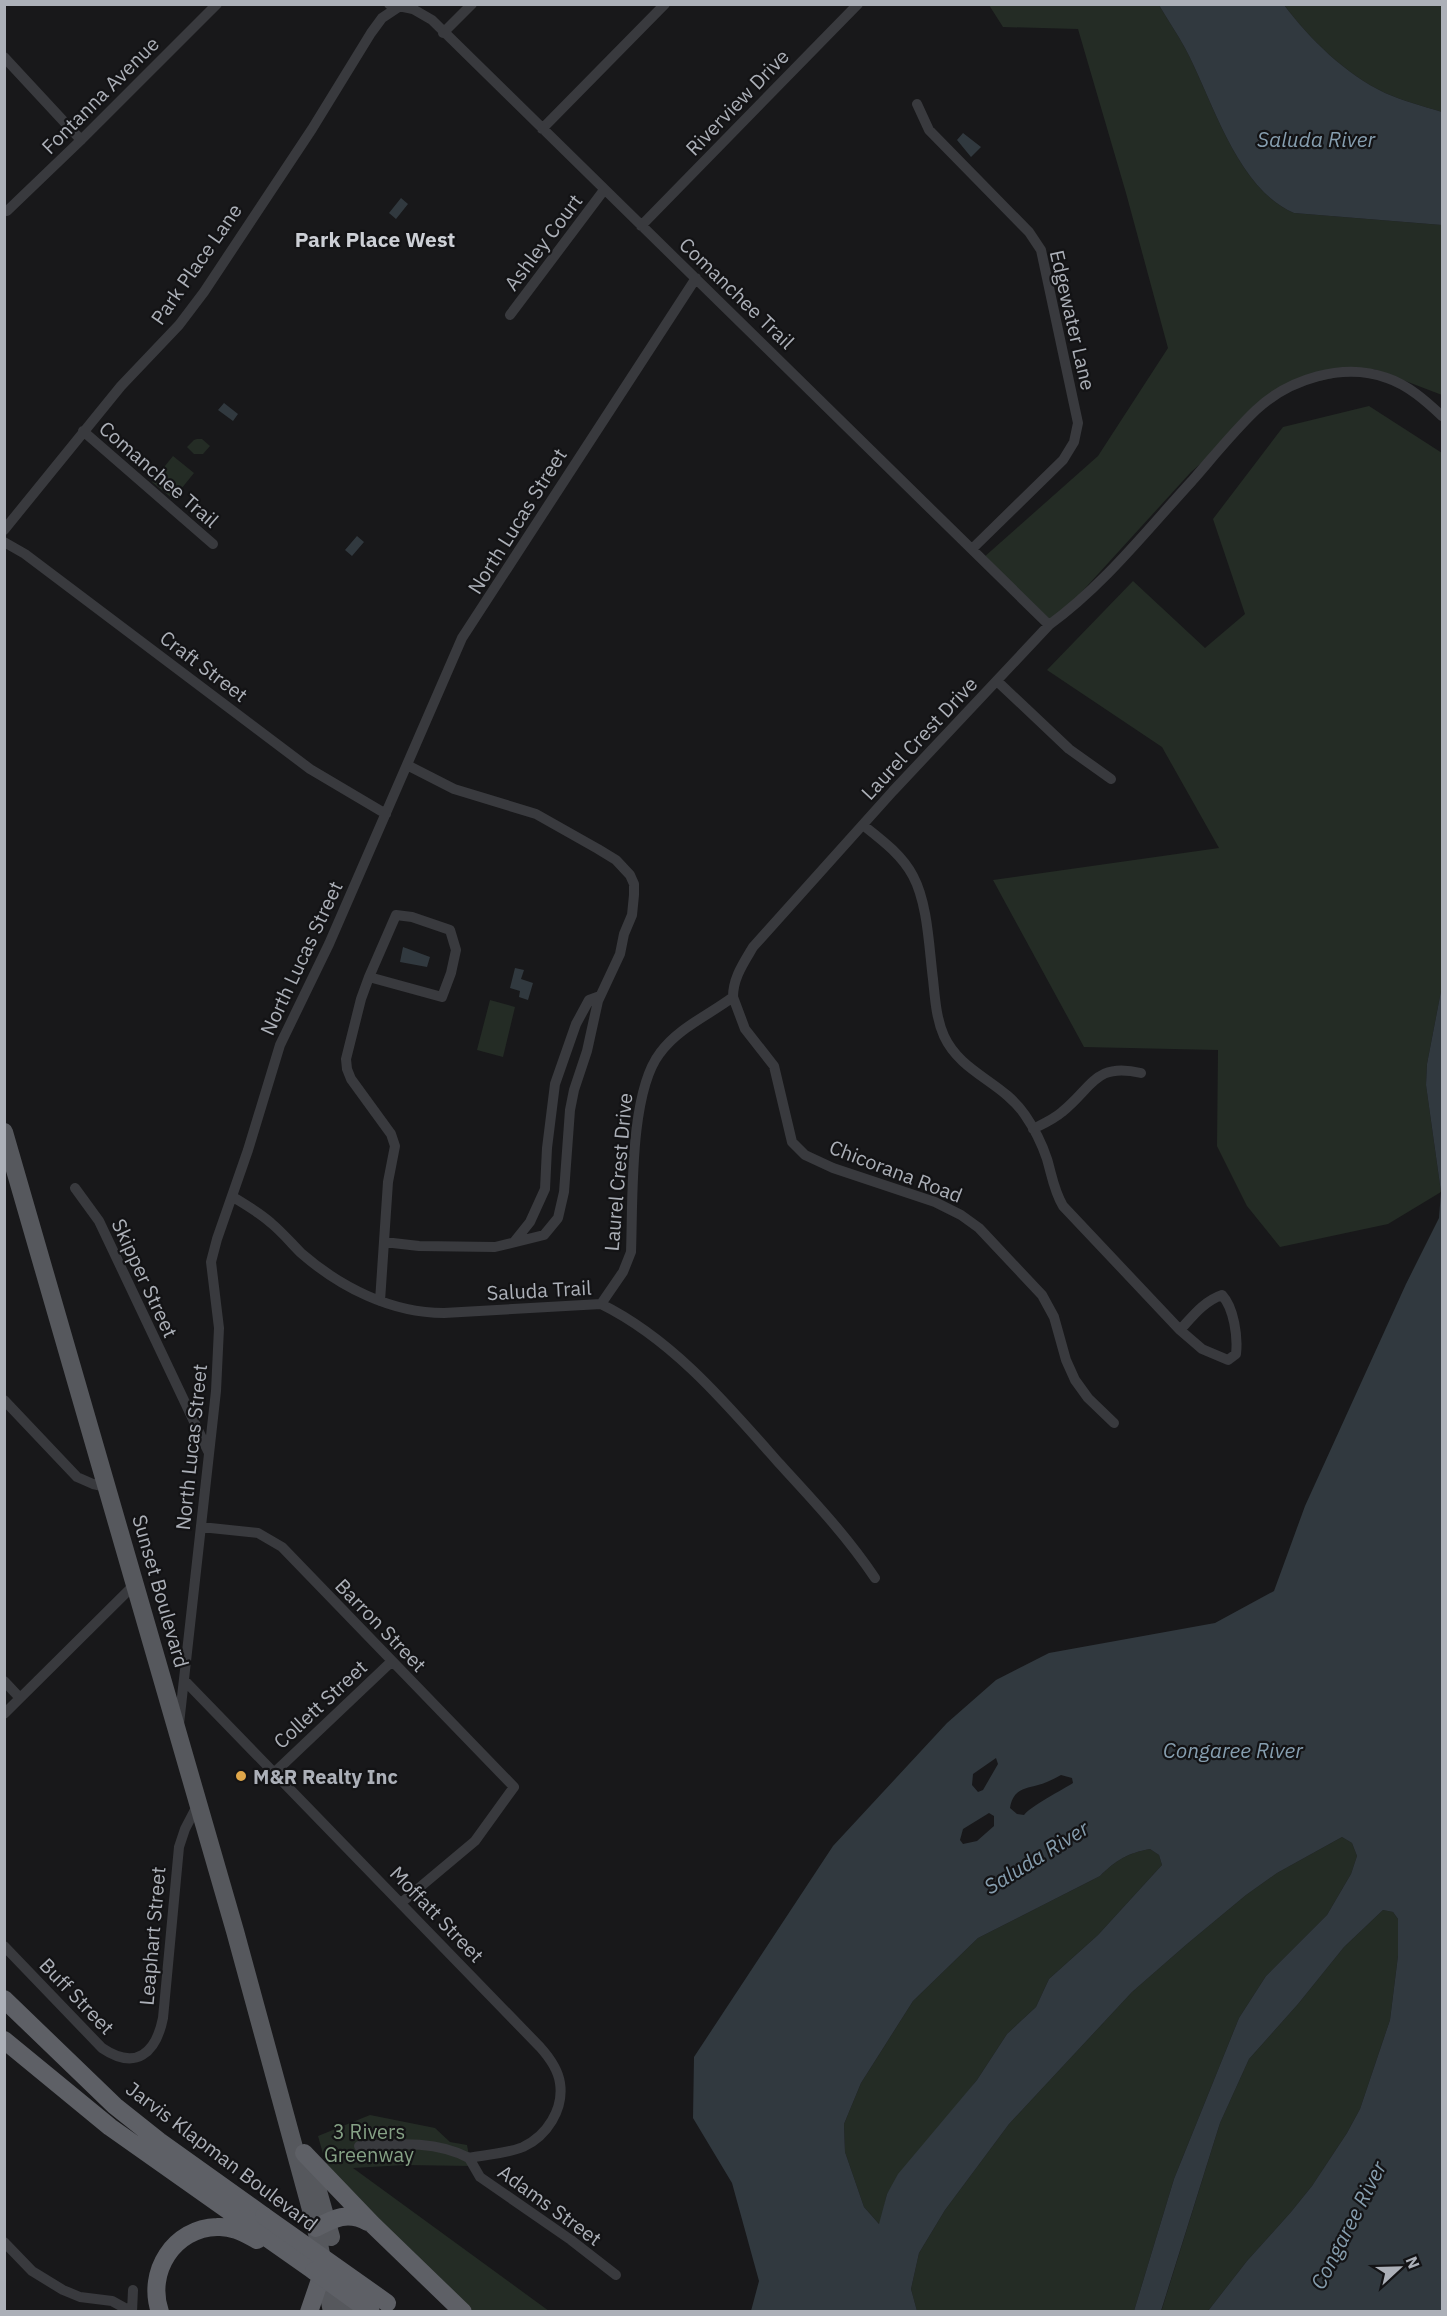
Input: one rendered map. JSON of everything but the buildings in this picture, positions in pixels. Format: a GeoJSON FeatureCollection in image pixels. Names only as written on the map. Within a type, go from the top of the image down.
{"type":"FeatureCollection","features":[{"type":"Feature","properties":{"kind":"highway","name":"Jarvis Klapman Boulevard"},"geometry":{"type":"LineString","coordinates":[[4,1999],[115,2106],[385,2309]]}},
{"type":"Feature","properties":{"kind":"highway","name":"Jarvis Klapman Boulevard"},"geometry":{"type":"LineString","coordinates":[[4,2040],[110,2127],[270,2242],[385,2309]]}},
{"type":"Feature","properties":{"kind":"highway"},"geometry":{"type":"LineString","coordinates":[[304,2153],[372,2224],[463,2312]]}},
{"type":"Feature","properties":{"kind":"highway"},"geometry":{"type":"LineString","coordinates":[[322,2225],[340,2216],[351,2216],[372,2224]]}},
{"type":"Feature","properties":{"kind":"highway"},"geometry":{"type":"LineString","coordinates":[[160,2312],[156,2288],[159,2270],[168,2253],[189,2234],[207,2228],[226,2227],[270,2242]]}},
{"type":"Feature","properties":{"kind":"highway"},"geometry":{"type":"LineString","coordinates":[[309,2312],[319,2269]]}},
{"type":"Feature","properties":{"kind":"main road","name":"Sunset Boulevard"},"geometry":{"type":"LineString","coordinates":[[4,1132],[178,1730],[270,2064],[322,2225],[346,2312]]}},
{"type":"Feature","properties":{"kind":"main road","name":"Sunset Boulevard"},"geometry":{"type":"LineString","coordinates":[[270,2064],[284,2092],[316,2184],[322,2225],[319,2269],[332,2312]]}},
{"type":"Feature","properties":{"kind":"street","name":"Fontanna Avenue"},"geometry":{"type":"LineString","coordinates":[[7,210],[81,140],[217,4]]}},
{"type":"Feature","properties":{"kind":"street"},"geometry":{"type":"LineString","coordinates":[[443,33],[472,4]]}},
{"type":"Feature","properties":{"kind":"street"},"geometry":{"type":"LineString","coordinates":[[542,129],[665,4]]}},
{"type":"Feature","properties":{"kind":"street","name":"Riverview Drive"},"geometry":{"type":"LineString","coordinates":[[641,226],[858,4]]}},
{"type":"Feature","properties":{"kind":"street","name":"Comanchee Trail"},"geometry":{"type":"LineString","coordinates":[[394,5],[424,14],[1049,626]]}},
{"type":"Feature","properties":{"kind":"street","name":"Park Place Lane"},"geometry":{"type":"LineString","coordinates":[[4,530],[121,386],[180,325],[312,129],[371,33],[394,5]]}},
{"type":"Feature","properties":{"kind":"street"},"geometry":{"type":"LineString","coordinates":[[4,57],[81,140]]}},
{"type":"Feature","properties":{"kind":"street","name":"Edgewater Lane"},"geometry":{"type":"LineString","coordinates":[[917,104],[928,130],[1029,232],[1041,249],[1078,423],[1069,453],[972,549]]}},
{"type":"Feature","properties":{"kind":"street","name":"Ashley Court"},"geometry":{"type":"LineString","coordinates":[[510,315],[604,190]]}},
{"type":"Feature","properties":{"kind":"street","name":"North Lucas Street"},"geometry":{"type":"LineString","coordinates":[[178,1730],[216,1390],[219,1328],[212,1262],[217,1239],[280,1045],[329,944],[462,638],[696,278]]}},
{"type":"Feature","properties":{"kind":"street","name":"Laurel Crest Drive"},"geometry":{"type":"LineString","coordinates":[[601,1304],[623,1272],[631,1252],[638,1116],[644,1086],[660,1052],[687,1026],[733,997],[733,985],[737,975],[753,947],[863,825],[1049,626],[1077,604],[1118,564],[1256,410],[1289,387],[1336,373],[1368,373],[1405,386],[1443,416]]}},
{"type":"Feature","properties":{"kind":"street","name":"Comanchee Trail"},"geometry":{"type":"LineString","coordinates":[[83,432],[213,544]]}},
{"type":"Feature","properties":{"kind":"street","name":"Craft Street"},"geometry":{"type":"LineString","coordinates":[[4,542],[25,554],[310,769],[386,814]]}},
{"type":"Feature","properties":{"kind":"street"},"geometry":{"type":"LineString","coordinates":[[998,681],[1069,749],[1111,779]]}},
{"type":"Feature","properties":{"kind":"street"},"geometry":{"type":"LineString","coordinates":[[384,1242],[419,1246],[495,1247],[544,1235],[558,1218],[564,1192],[569,1151],[570,1110],[574,1090],[587,1051],[600,996],[616,964],[632,915],[634,884],[624,867],[598,849],[536,814],[454,789],[407,765]]}},
{"type":"Feature","properties":{"kind":"street"},"geometry":{"type":"LineString","coordinates":[[863,825],[897,854],[909,869],[918,886],[926,923],[936,1009],[949,1044],[967,1067],[1013,1101],[1033,1129],[1044,1153],[1054,1189],[1063,1206],[1180,1330],[1210,1354],[1228,1360],[1236,1354],[1237,1345],[1228,1302],[1222,1295],[1212,1298],[1180,1330]]}},
{"type":"Feature","properties":{"kind":"street"},"geometry":{"type":"LineString","coordinates":[[369,977],[442,997],[456,950],[450,930],[412,917],[396,915],[369,977],[361,999],[346,1059],[351,1079],[391,1134],[395,1146],[388,1182],[380,1301]]}},
{"type":"Feature","properties":{"kind":"street"},"geometry":{"type":"LineString","coordinates":[[514,1242],[530,1222],[545,1189],[547,1148],[555,1084],[576,1024],[589,1000],[600,996]]}},
{"type":"Feature","properties":{"kind":"street","name":"Chicorana Road"},"geometry":{"type":"LineString","coordinates":[[733,997],[745,1029],[774,1066],[792,1142],[805,1155],[833,1168],[935,1202],[961,1215],[979,1228],[1042,1295],[1054,1317],[1066,1360],[1075,1380],[1088,1398],[1114,1423]]}},
{"type":"Feature","properties":{"kind":"street"},"geometry":{"type":"LineString","coordinates":[[1033,1129],[1061,1113],[1091,1083],[1106,1072],[1125,1069],[1141,1073]]}},
{"type":"Feature","properties":{"kind":"street","name":"Skipper Street"},"geometry":{"type":"LineString","coordinates":[[75,1188],[99,1221],[208,1451]]}},
{"type":"Feature","properties":{"kind":"street","name":"Saluda Trail"},"geometry":{"type":"LineString","coordinates":[[232,1197],[271,1223],[322,1269],[397,1308],[425,1313],[601,1304],[618,1313],[651,1335],[716,1394],[833,1523],[875,1578]]}},
{"type":"Feature","properties":{"kind":"street"},"geometry":{"type":"LineString","coordinates":[[4,1400],[77,1476],[93,1484],[107,1486]]}},
{"type":"Feature","properties":{"kind":"street","name":"Barron Street"},"geometry":{"type":"LineString","coordinates":[[201,1527],[248,1531],[274,1541],[514,1787],[475,1841],[401,1903]]}},
{"type":"Feature","properties":{"kind":"street"},"geometry":{"type":"LineString","coordinates":[[4,1714],[135,1584]]}},
{"type":"Feature","properties":{"kind":"street","name":"Collett Street"},"geometry":{"type":"LineString","coordinates":[[274,1773],[391,1662]]}},
{"type":"Feature","properties":{"kind":"street"},"geometry":{"type":"LineString","coordinates":[[4,1681],[20,1698]]}},
{"type":"Feature","properties":{"kind":"street","name":"Moffatt Street"},"geometry":{"type":"LineString","coordinates":[[185,1681],[540,2047],[554,2065],[560,2083],[556,2111],[540,2137],[514,2150],[469,2158]]}},
{"type":"Feature","properties":{"kind":"street","name":"Leaphart Street"},"geometry":{"type":"LineString","coordinates":[[130,2059],[146,2054],[154,2044],[161,2027],[179,1847],[198,1804]]}},
{"type":"Feature","properties":{"kind":"street","name":"Buff Street"},"geometry":{"type":"LineString","coordinates":[[4,1946],[95,2042],[110,2053],[130,2059]]}},
{"type":"Feature","properties":{"kind":"street"},"geometry":{"type":"LineString","coordinates":[[359,2146],[420,2143],[457,2152],[469,2158]]}},
{"type":"Feature","properties":{"kind":"street","name":"Adams Street"},"geometry":{"type":"LineString","coordinates":[[469,2158],[480,2176],[488,2183],[571,2240],[616,2275]]}},
{"type":"Feature","properties":{"kind":"street"},"geometry":{"type":"LineString","coordinates":[[4,2242],[32,2271],[63,2290],[80,2297],[112,2301],[132,2312],[133,2290]]}},
{"type":"Feature","properties":{"kind":"green space"},"geometry":{"type":"Polygon","coordinates":[[[989,5],[1159,5],[1185,48],[1241,164],[1256,184],[1274,201],[1294,213],[1442,225],[1442,395],[1374,369],[1287,388],[1191,472],[1048,629],[983,558],[1098,456],[1168,348],[1078,29],[1003,27],[989,5]]]}},
{"type":"Feature","properties":{"kind":"green space"},"geometry":{"type":"Polygon","coordinates":[[[1284,5],[1442,5],[1442,112],[1385,93],[1356,76],[1329,55],[1284,5]]]}},
{"type":"Feature","properties":{"kind":"green space"},"geometry":{"type":"Polygon","coordinates":[[[1369,406],[1442,453],[1442,986],[1427,1064],[1426,1085],[1441,1192],[1388,1224],[1280,1247],[1247,1206],[1217,1146],[1218,1050],[1084,1047],[993,880],[1219,848],[1162,747],[1047,670],[1133,581],[1205,648],[1245,614],[1213,519],[1283,427],[1369,406]]]}},
{"type":"Feature","properties":{"kind":"green space"},"geometry":{"type":"Polygon","coordinates":[[[197,439],[202,439],[210,446],[203,454],[194,454],[187,447],[197,439]]]}},
{"type":"Feature","properties":{"kind":"green space"},"geometry":{"type":"Polygon","coordinates":[[[173,456],[194,473],[173,499],[152,482],[173,456]]]}},
{"type":"Feature","properties":{"kind":"green space"},"geometry":{"type":"Polygon","coordinates":[[[490,1000],[515,1007],[503,1057],[477,1050],[490,1000]]]}},
{"type":"Feature","properties":{"kind":"green space"},"geometry":{"type":"Polygon","coordinates":[[[1342,1837],[1352,1843],[1357,1856],[1351,1874],[1327,1915],[1266,1976],[1239,2018],[1174,2179],[1134,2311],[917,2311],[911,2289],[919,2253],[945,2210],[1009,2124],[1132,1992],[1187,1944],[1246,1895],[1277,1873],[1342,1837]]]}},
{"type":"Feature","properties":{"kind":"green space"},"geometry":{"type":"Polygon","coordinates":[[[1150,1849],[1159,1855],[1162,1865],[1098,1935],[1049,1979],[1036,2007],[1007,2034],[977,2080],[887,2194],[880,2225],[864,2207],[845,2152],[844,2124],[861,2083],[913,2001],[978,1938],[1100,1876],[1123,1858],[1150,1849]]]}},
{"type":"Feature","properties":{"kind":"green space"},"geometry":{"type":"Polygon","coordinates":[[[1383,1910],[1393,1912],[1398,1919],[1398,1956],[1390,2020],[1360,2109],[1347,2133],[1312,2186],[1247,2261],[1208,2311],[1161,2312],[1220,2123],[1249,2059],[1344,1947],[1383,1910]]]}},
{"type":"Feature","properties":{"kind":"green space","name":"3 Rivers Greenway"},"geometry":{"type":"Polygon","coordinates":[[[370,2115],[435,2128],[450,2142],[467,2145],[471,2166],[405,2165],[353,2168],[549,2311],[473,2311],[329,2175],[318,2136],[370,2115]]]}},
{"type":"Feature","properties":{"kind":"water","name":"Saluda River"},"geometry":{"type":"Polygon","coordinates":[[[1159,5],[1284,5],[1329,55],[1356,76],[1385,93],[1442,112],[1442,225],[1294,213],[1274,201],[1256,184],[1241,164],[1185,48],[1159,5]]]}},
{"type":"Feature","properties":{"kind":"water"},"geometry":{"type":"Polygon","coordinates":[[[963,133],[981,147],[971,157],[957,140],[963,133]]]}},
{"type":"Feature","properties":{"kind":"water"},"geometry":{"type":"Polygon","coordinates":[[[401,198],[408,204],[396,219],[389,213],[401,198]]]}},
{"type":"Feature","properties":{"kind":"water"},"geometry":{"type":"Polygon","coordinates":[[[224,403],[238,414],[233,421],[218,410],[224,403]]]}},
{"type":"Feature","properties":{"kind":"water"},"geometry":{"type":"Polygon","coordinates":[[[357,536],[364,542],[352,556],[345,550],[357,536]]]}},
{"type":"Feature","properties":{"kind":"water"},"geometry":{"type":"Polygon","coordinates":[[[403,947],[430,957],[427,967],[400,962],[403,947]]]}},
{"type":"Feature","properties":{"kind":"water"},"geometry":{"type":"Polygon","coordinates":[[[515,968],[524,970],[521,979],[533,983],[528,1000],[519,997],[520,991],[510,988],[515,968]]]}},
{"type":"Feature","properties":{"kind":"water","name":"Congaree River"},"geometry":{"type":"Polygon","coordinates":[[[1442,986],[1442,2311],[1208,2311],[1247,2261],[1312,2186],[1360,2109],[1390,2020],[1398,1956],[1398,1919],[1393,1912],[1383,1910],[1344,1947],[1249,2059],[1220,2123],[1161,2311],[1134,2311],[1174,2179],[1239,2018],[1266,1976],[1327,1915],[1351,1874],[1357,1856],[1352,1843],[1342,1837],[1277,1873],[1246,1895],[1187,1944],[1132,1992],[1009,2124],[945,2210],[919,2253],[911,2289],[917,2311],[751,2311],[759,2281],[732,2183],[693,2118],[694,2057],[833,1846],[947,1723],[996,1680],[1049,1653],[1215,1623],[1274,1591],[1305,1506],[1406,1284],[1439,1218],[1441,1192],[1426,1085],[1427,1064],[1442,986]],[[996,1758],[973,1774],[972,1785],[978,1792],[983,1790],[998,1764],[996,1758]],[[1061,1775],[1020,1791],[1011,1802],[1010,1808],[1017,1814],[1024,1815],[1073,1783],[1072,1778],[1061,1775]],[[989,1813],[963,1829],[960,1840],[963,1844],[977,1841],[994,1826],[994,1816],[989,1813]],[[1150,1849],[1123,1858],[1100,1876],[978,1938],[913,2001],[861,2083],[844,2124],[845,2152],[864,2207],[879,2224],[887,2194],[898,2174],[977,2080],[1007,2034],[1036,2007],[1049,1979],[1098,1935],[1162,1865],[1159,1855],[1150,1849]]]}},
{"type":"Feature","properties":{"kind":"place","name":"M&R Realty Inc"},"geometry":{"type":"Point","coordinates":[241,1776]}},
{"type":"Feature","properties":{"kind":"district","name":"Park Place West"},"geometry":{"type":"Point","coordinates":[375,239]}}]}
